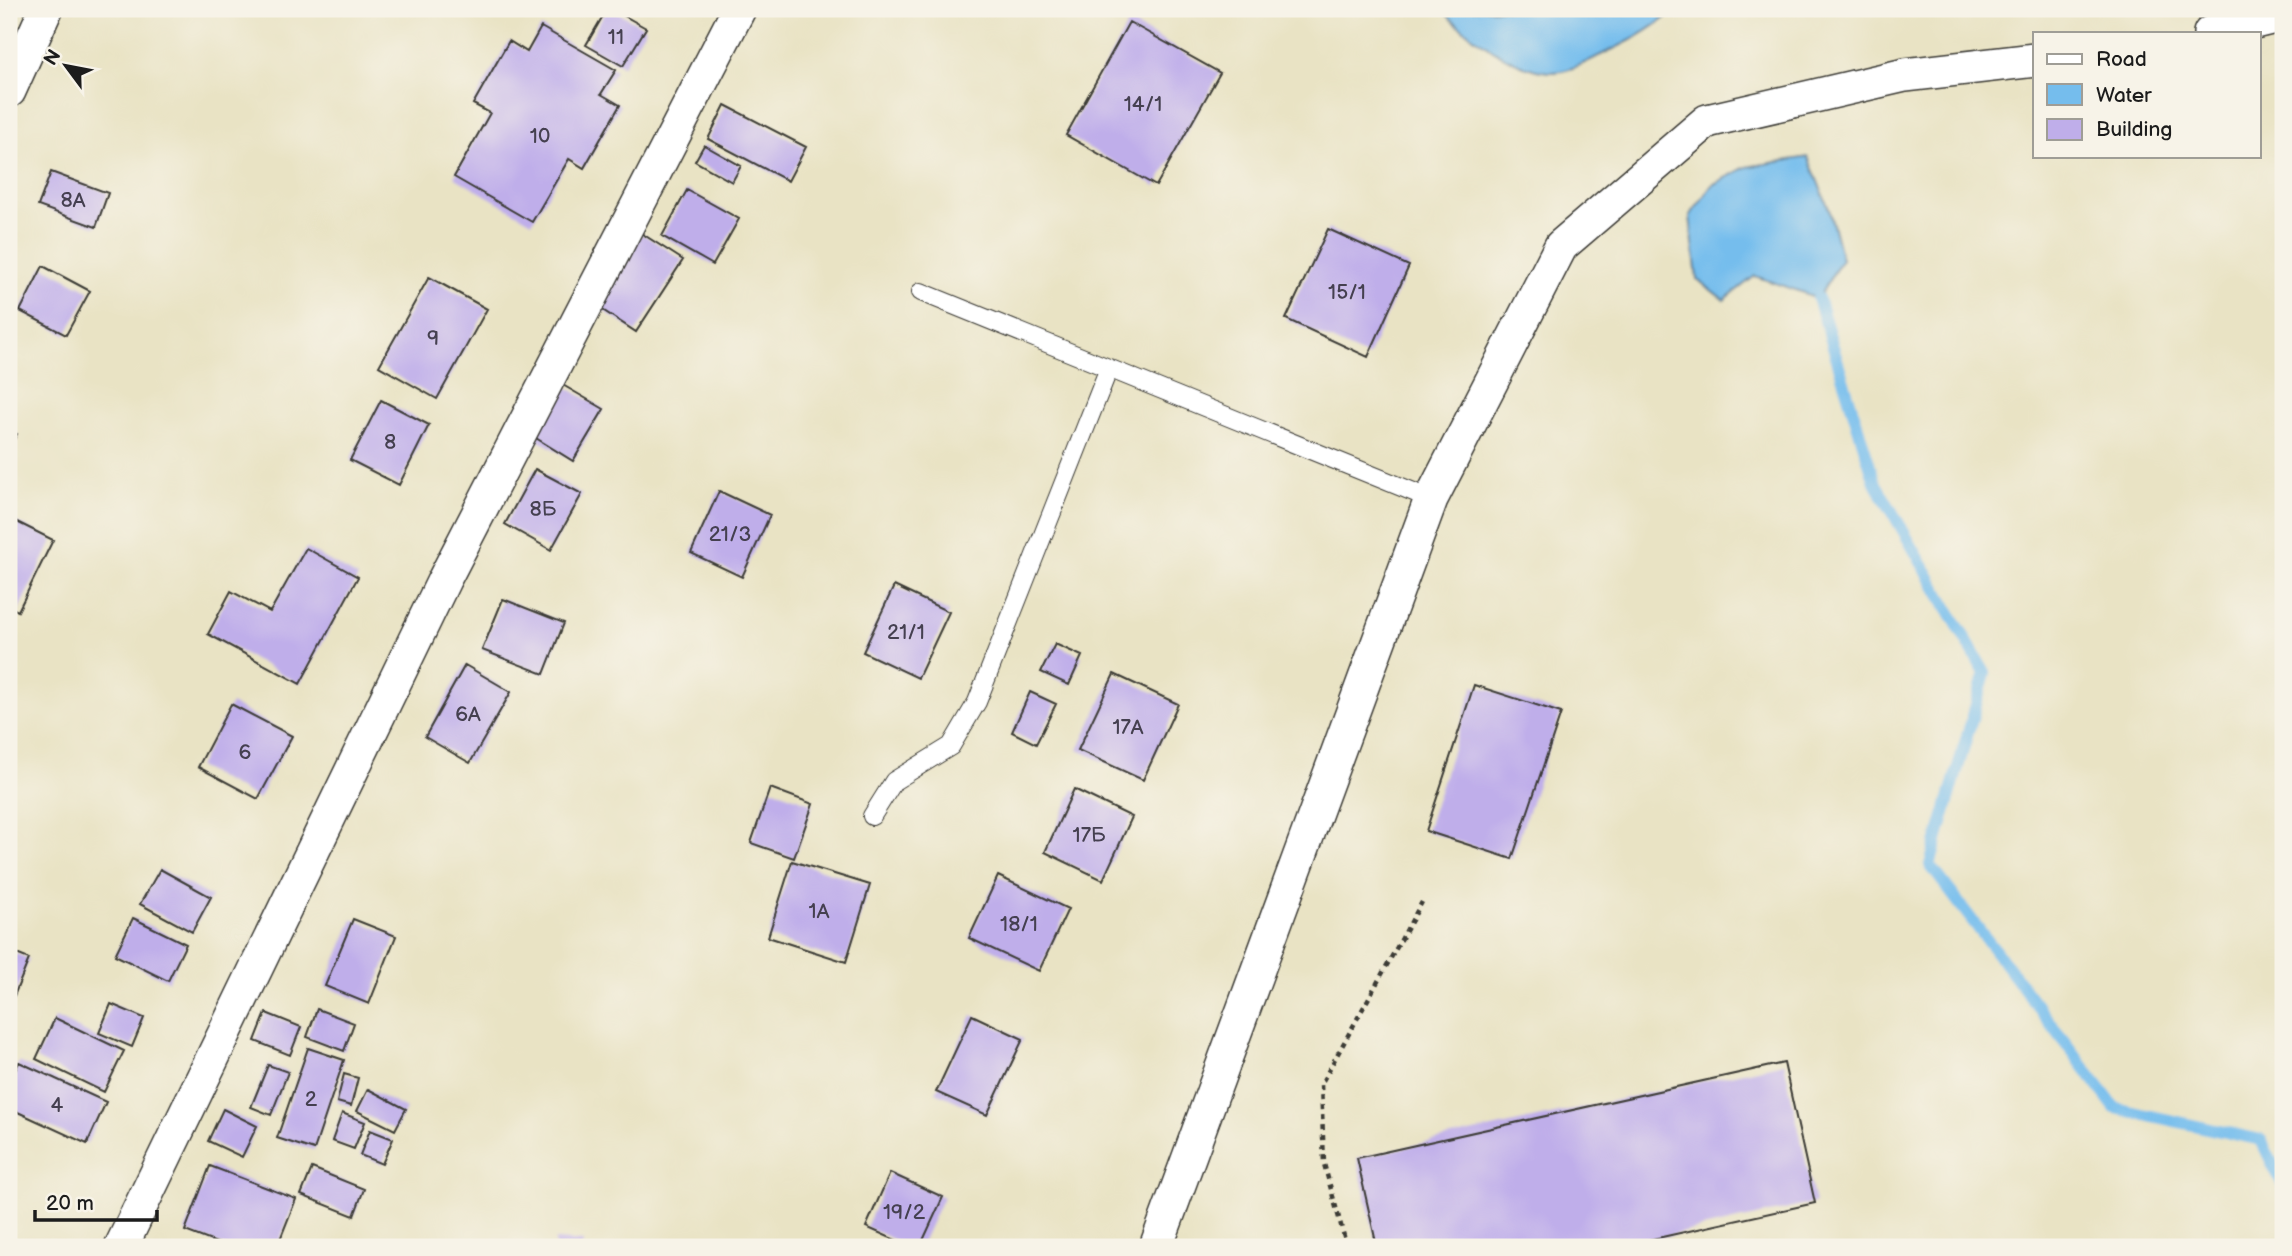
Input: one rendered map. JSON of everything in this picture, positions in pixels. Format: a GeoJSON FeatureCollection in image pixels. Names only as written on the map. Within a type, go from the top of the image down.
{"type":"FeatureCollection","features":[{"type":"Feature","properties":{"kind":"street"},"geometry":{"type":"LineString","coordinates":[[9,91],[46,9]]}},
{"type":"Feature","properties":{"kind":"street"},"geometry":{"type":"LineString","coordinates":[[121,1247],[444,579],[739,9]]}},
{"type":"Feature","properties":{"kind":"street"},"geometry":{"type":"LineString","coordinates":[[2214,32],[2283,15]]}},
{"type":"Feature","properties":{"kind":"street"},"geometry":{"type":"LineString","coordinates":[[1156,1247],[1431,499],[1561,246],[1707,121],[1905,75],[2033,60]]}},
{"type":"Feature","properties":{"kind":"lane"},"geometry":{"type":"LineString","coordinates":[[920,292],[1431,499]]}},
{"type":"Feature","properties":{"kind":"lane"},"geometry":{"type":"LineString","coordinates":[[872,816],[894,781],[951,746],[977,702],[1110,368]]}},
{"type":"Feature","properties":{"kind":"path"},"geometry":{"type":"LineString","coordinates":[[1347,1247],[1324,1164],[1321,1084],[1422,902]]}},
{"type":"Feature","properties":{"kind":"water"},"geometry":{"type":"Polygon","coordinates":[[[1441,9],[1675,9],[1652,28],[1625,43],[1573,68],[1552,72],[1523,66],[1492,50],[1441,9]]]}},
{"type":"Feature","properties":{"kind":"water"},"geometry":{"type":"Polygon","coordinates":[[[1808,157],[1829,209],[1842,259],[1818,298],[1755,276],[1724,300],[1697,279],[1690,216],[1712,185],[1746,167],[1808,157]]]}},
{"type":"Feature","properties":{"kind":"building"},"geometry":{"type":"Polygon","coordinates":[[[607,9],[612,9],[646,28],[623,66],[586,45],[607,9]]]}},
{"type":"Feature","properties":{"kind":"building"},"geometry":{"type":"Polygon","coordinates":[[[1129,22],[1220,73],[1156,186],[1066,135],[1129,22]]]}},
{"type":"Feature","properties":{"kind":"building"},"geometry":{"type":"Polygon","coordinates":[[[541,27],[616,70],[601,94],[620,105],[584,168],[569,159],[532,222],[454,177],[490,113],[473,104],[509,41],[527,52],[541,27]]]}},
{"type":"Feature","properties":{"kind":"building"},"geometry":{"type":"Polygon","coordinates":[[[725,105],[806,147],[788,181],[708,139],[725,105]]]}},
{"type":"Feature","properties":{"kind":"building"},"geometry":{"type":"Polygon","coordinates":[[[704,145],[741,166],[732,182],[695,161],[704,145]]]}},
{"type":"Feature","properties":{"kind":"building"},"geometry":{"type":"Polygon","coordinates":[[[51,172],[108,193],[96,227],[38,206],[51,172]]]}},
{"type":"Feature","properties":{"kind":"building"},"geometry":{"type":"Polygon","coordinates":[[[687,190],[739,219],[713,265],[662,236],[687,190]]]}},
{"type":"Feature","properties":{"kind":"building"},"geometry":{"type":"Polygon","coordinates":[[[1328,229],[1409,266],[1368,357],[1286,319],[1328,229]]]}},
{"type":"Feature","properties":{"kind":"building"},"geometry":{"type":"Polygon","coordinates":[[[641,233],[683,260],[636,332],[595,305],[641,233]]]}},
{"type":"Feature","properties":{"kind":"building"},"geometry":{"type":"Polygon","coordinates":[[[43,266],[90,291],[66,335],[20,311],[43,266]]]}},
{"type":"Feature","properties":{"kind":"building"},"geometry":{"type":"Polygon","coordinates":[[[429,277],[487,309],[437,399],[379,366],[429,277]]]}},
{"type":"Feature","properties":{"kind":"building"},"geometry":{"type":"Polygon","coordinates":[[[561,384],[604,409],[573,461],[531,435],[561,384]]]}},
{"type":"Feature","properties":{"kind":"building"},"geometry":{"type":"Polygon","coordinates":[[[381,400],[429,425],[399,485],[350,460],[381,400]]]}},
{"type":"Feature","properties":{"kind":"building"},"geometry":{"type":"Polygon","coordinates":[[[9,429],[17,434],[9,449],[9,429]]]}},
{"type":"Feature","properties":{"kind":"building"},"geometry":{"type":"Polygon","coordinates":[[[535,469],[582,494],[551,550],[505,524],[535,469]]]}},
{"type":"Feature","properties":{"kind":"building"},"geometry":{"type":"Polygon","coordinates":[[[719,491],[770,515],[742,577],[691,553],[719,491]]]}},
{"type":"Feature","properties":{"kind":"building"},"geometry":{"type":"Polygon","coordinates":[[[9,518],[53,540],[18,611],[9,606],[9,518]]]}},
{"type":"Feature","properties":{"kind":"building"},"geometry":{"type":"Polygon","coordinates":[[[306,548],[358,577],[300,684],[208,634],[231,591],[270,612],[306,548]]]}},
{"type":"Feature","properties":{"kind":"building"},"geometry":{"type":"Polygon","coordinates":[[[894,586],[949,612],[918,678],[863,652],[894,586]]]}},
{"type":"Feature","properties":{"kind":"building"},"geometry":{"type":"Polygon","coordinates":[[[503,599],[564,623],[544,674],[482,650],[503,599]]]}},
{"type":"Feature","properties":{"kind":"building"},"geometry":{"type":"Polygon","coordinates":[[[1055,644],[1082,656],[1069,685],[1041,672],[1055,644]]]}},
{"type":"Feature","properties":{"kind":"building"},"geometry":{"type":"Polygon","coordinates":[[[465,665],[511,692],[470,763],[425,737],[465,665]]]}},
{"type":"Feature","properties":{"kind":"building"},"geometry":{"type":"Polygon","coordinates":[[[1114,674],[1178,704],[1143,780],[1078,750],[1114,674]]]}},
{"type":"Feature","properties":{"kind":"building"},"geometry":{"type":"Polygon","coordinates":[[[1474,685],[1561,713],[1512,859],[1426,831],[1474,685]]]}},
{"type":"Feature","properties":{"kind":"building"},"geometry":{"type":"Polygon","coordinates":[[[1030,692],[1056,704],[1036,744],[1012,732],[1030,692]]]}},
{"type":"Feature","properties":{"kind":"building"},"geometry":{"type":"Polygon","coordinates":[[[231,704],[292,736],[258,799],[198,767],[231,704]]]}},
{"type":"Feature","properties":{"kind":"building"},"geometry":{"type":"Polygon","coordinates":[[[770,788],[813,804],[794,858],[751,843],[770,788]]]}},
{"type":"Feature","properties":{"kind":"building"},"geometry":{"type":"Polygon","coordinates":[[[1074,789],[1132,817],[1103,880],[1045,852],[1074,789]]]}},
{"type":"Feature","properties":{"kind":"building"},"geometry":{"type":"Polygon","coordinates":[[[792,861],[870,885],[846,962],[768,937],[792,861]]]}},
{"type":"Feature","properties":{"kind":"building"},"geometry":{"type":"Polygon","coordinates":[[[160,869],[211,897],[192,932],[140,904],[160,869]]]}},
{"type":"Feature","properties":{"kind":"building"},"geometry":{"type":"Polygon","coordinates":[[[998,876],[1068,909],[1039,971],[969,938],[998,876]]]}},
{"type":"Feature","properties":{"kind":"building"},"geometry":{"type":"Polygon","coordinates":[[[133,918],[186,944],[168,981],[115,955],[133,918]]]}},
{"type":"Feature","properties":{"kind":"building"},"geometry":{"type":"Polygon","coordinates":[[[353,919],[396,936],[369,1004],[325,986],[353,919]]]}},
{"type":"Feature","properties":{"kind":"building"},"geometry":{"type":"Polygon","coordinates":[[[9,951],[29,959],[14,996],[9,994],[9,951]]]}},
{"type":"Feature","properties":{"kind":"building"},"geometry":{"type":"Polygon","coordinates":[[[111,1004],[144,1018],[132,1047],[99,1033],[111,1004]]]}},
{"type":"Feature","properties":{"kind":"building"},"geometry":{"type":"Polygon","coordinates":[[[317,1009],[354,1023],[344,1051],[307,1037],[317,1009]]]}},
{"type":"Feature","properties":{"kind":"building"},"geometry":{"type":"Polygon","coordinates":[[[266,1013],[301,1027],[290,1055],[255,1041],[266,1013]]]}},
{"type":"Feature","properties":{"kind":"building"},"geometry":{"type":"Polygon","coordinates":[[[972,1015],[1023,1039],[987,1115],[936,1092],[972,1015]]]}},
{"type":"Feature","properties":{"kind":"building"},"geometry":{"type":"Polygon","coordinates":[[[55,1018],[124,1051],[104,1092],[36,1059],[55,1018]]]}},
{"type":"Feature","properties":{"kind":"building"},"geometry":{"type":"Polygon","coordinates":[[[308,1048],[344,1060],[314,1150],[277,1138],[308,1048]]]}},
{"type":"Feature","properties":{"kind":"building"},"geometry":{"type":"Polygon","coordinates":[[[19,1062],[106,1102],[87,1144],[9,1108],[9,1084],[19,1062]]]}},
{"type":"Feature","properties":{"kind":"building"},"geometry":{"type":"Polygon","coordinates":[[[1784,1063],[1815,1203],[1617,1247],[1377,1247],[1357,1158],[1784,1063]]]}},
{"type":"Feature","properties":{"kind":"building"},"geometry":{"type":"Polygon","coordinates":[[[268,1065],[288,1072],[271,1115],[251,1107],[268,1065]]]}},
{"type":"Feature","properties":{"kind":"building"},"geometry":{"type":"Polygon","coordinates":[[[344,1074],[358,1078],[351,1106],[337,1102],[344,1074]]]}},
{"type":"Feature","properties":{"kind":"building"},"geometry":{"type":"Polygon","coordinates":[[[368,1089],[406,1109],[395,1130],[357,1111],[368,1089]]]}},
{"type":"Feature","properties":{"kind":"building"},"geometry":{"type":"Polygon","coordinates":[[[223,1109],[257,1126],[242,1157],[208,1141],[223,1109]]]}},
{"type":"Feature","properties":{"kind":"building"},"geometry":{"type":"Polygon","coordinates":[[[342,1113],[365,1122],[354,1149],[332,1141],[342,1113]]]}},
{"type":"Feature","properties":{"kind":"building"},"geometry":{"type":"Polygon","coordinates":[[[370,1130],[393,1139],[382,1164],[360,1155],[370,1130]]]}},
{"type":"Feature","properties":{"kind":"building"},"geometry":{"type":"Polygon","coordinates":[[[210,1166],[296,1199],[277,1247],[227,1247],[185,1231],[210,1166]]]}},
{"type":"Feature","properties":{"kind":"building"},"geometry":{"type":"Polygon","coordinates":[[[312,1168],[364,1189],[354,1216],[301,1195],[312,1168]]]}},
{"type":"Feature","properties":{"kind":"building"},"geometry":{"type":"Polygon","coordinates":[[[890,1173],[943,1197],[920,1247],[911,1247],[866,1227],[890,1173]]]}},
{"type":"Feature","properties":{"kind":"building"},"geometry":{"type":"Polygon","coordinates":[[[555,1240],[583,1242],[582,1247],[555,1247],[555,1240]]]}},
{"type":"Feature","properties":{"kind":"waterway"},"geometry":{"type":"LineString","coordinates":[[1818,298],[1875,482],[1985,673],[1930,865],[2115,1108],[2261,1140],[2283,1185]]}}]}
